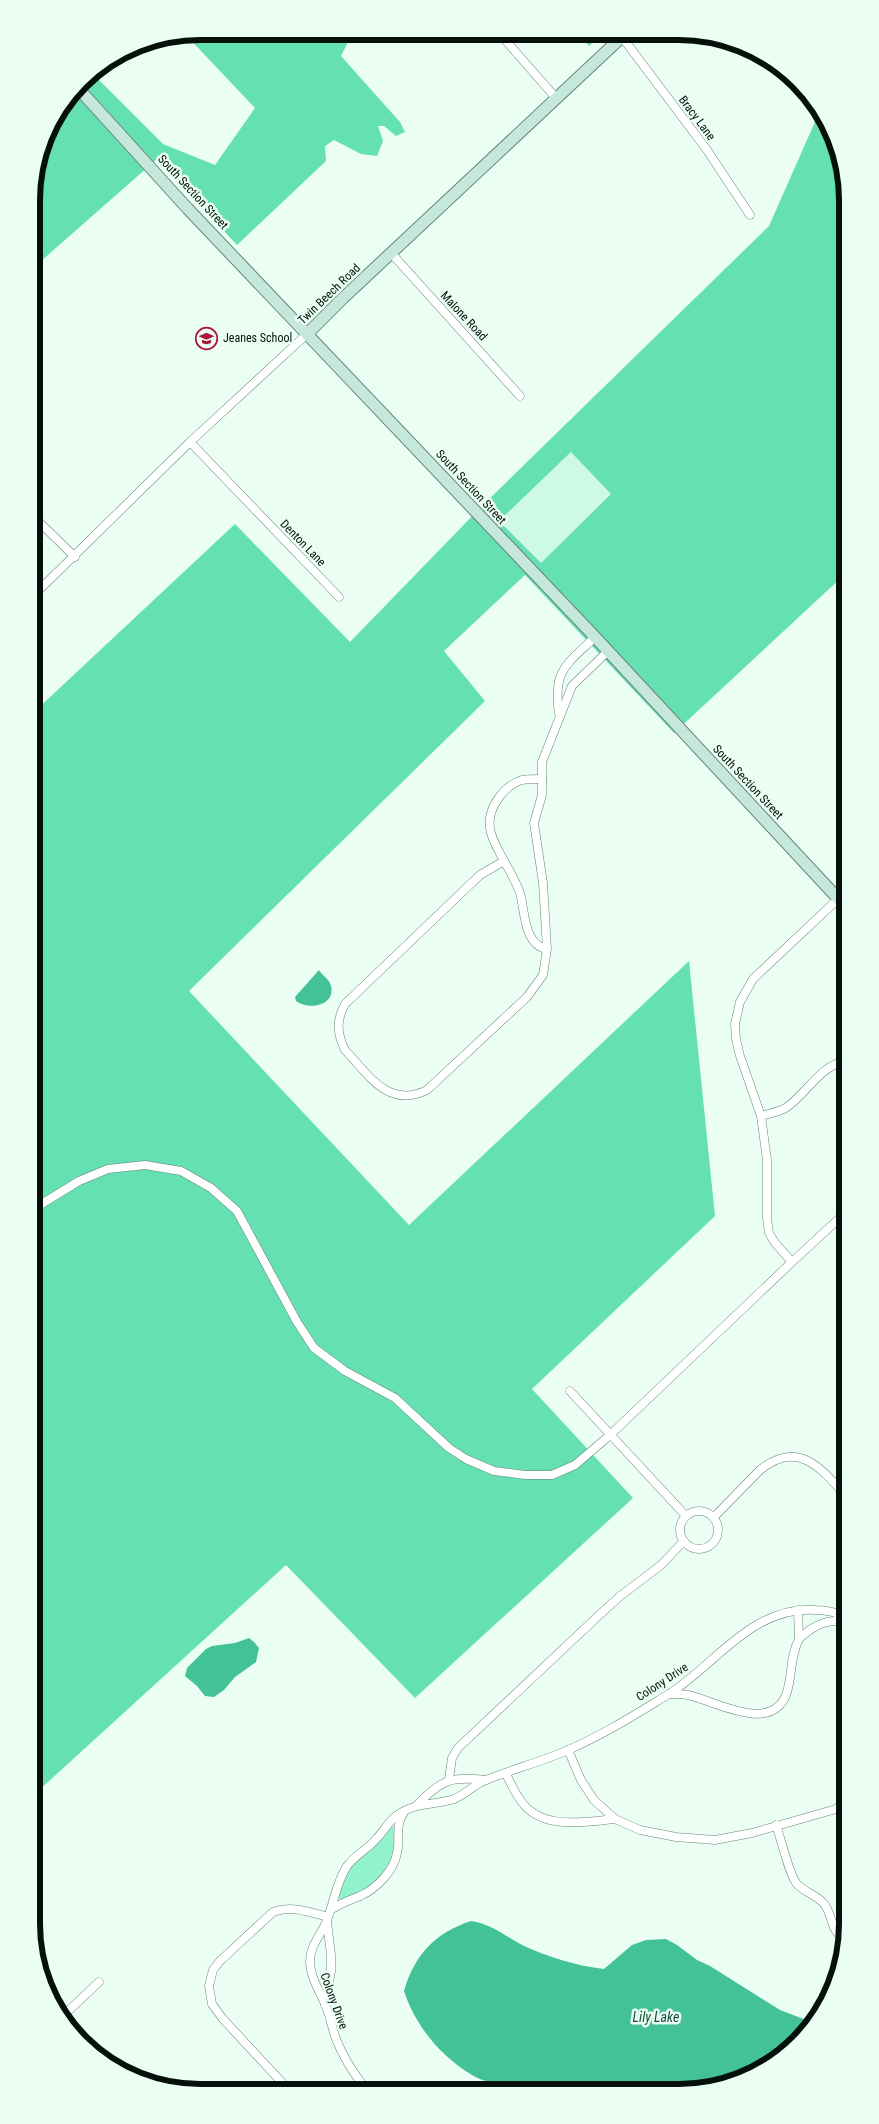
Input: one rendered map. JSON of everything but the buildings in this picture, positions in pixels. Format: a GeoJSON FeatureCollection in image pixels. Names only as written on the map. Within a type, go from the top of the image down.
{"type":"FeatureCollection","features":[{"type":"Feature","properties":{"kind":"street"},"geometry":{"type":"LineString","coordinates":[[505,40],[556,98]]}},
{"type":"Feature","properties":{"kind":"street","name":"Twin Beech Road"},"geometry":{"type":"LineString","coordinates":[[40,590],[190,442],[308,334],[342,299],[619,40]]}},
{"type":"Feature","properties":{"kind":"street","name":"Bracy Lane"},"geometry":{"type":"LineString","coordinates":[[628,40],[707,150],[750,215]]}},
{"type":"Feature","properties":{"kind":"street","name":"South Section Street"},"geometry":{"type":"LineString","coordinates":[[82,92],[595,637],[839,900]]}},
{"type":"Feature","properties":{"kind":"street","name":"Malone Road"},"geometry":{"type":"LineString","coordinates":[[392,254],[520,396]]}},
{"type":"Feature","properties":{"kind":"street","name":"Denton Lane"},"geometry":{"type":"LineString","coordinates":[[190,442],[339,597]]}},
{"type":"Feature","properties":{"kind":"street"},"geometry":{"type":"LineString","coordinates":[[40,523],[75,557]]}},
{"type":"Feature","properties":{"kind":"street"},"geometry":{"type":"LineString","coordinates":[[560,714],[556,691],[560,674],[595,637]]}},
{"type":"Feature","properties":{"kind":"street"},"geometry":{"type":"LineString","coordinates":[[504,861],[480,875],[345,1004],[340,1013],[338,1023],[341,1042],[345,1050],[385,1091],[399,1096],[414,1096],[427,1090],[527,997],[543,975],[548,949],[543,883],[534,824],[542,795],[542,762],[572,686],[607,652]]}},
{"type":"Feature","properties":{"kind":"street"},"geometry":{"type":"LineString","coordinates":[[542,779],[524,780],[514,783],[498,799],[492,808],[489,819],[490,830],[519,891],[524,921],[528,930],[540,946],[548,949]]}},
{"type":"Feature","properties":{"kind":"street"},"geometry":{"type":"LineString","coordinates":[[792,1262],[774,1243],[769,1233],[767,1218],[767,1160],[761,1116],[740,1056],[735,1024],[740,1002],[748,986],[759,973],[839,904]]}},
{"type":"Feature","properties":{"kind":"street"},"geometry":{"type":"LineString","coordinates":[[761,1116],[786,1108],[827,1068],[839,1063]]}},
{"type":"Feature","properties":{"kind":"street"},"geometry":{"type":"LineString","coordinates":[[40,1205],[79,1181],[108,1169],[145,1165],[181,1171],[211,1188],[237,1211],[314,1348],[345,1371],[395,1398],[449,1448],[466,1459],[494,1471],[552,1475],[575,1465],[610,1435],[839,1219]]}},
{"type":"Feature","properties":{"kind":"street"},"geometry":{"type":"LineString","coordinates":[[570,1392],[686,1516]]}},
{"type":"Feature","properties":{"kind":"street"},"geometry":{"type":"LineString","coordinates":[[714,1517],[760,1470],[782,1457],[797,1457],[810,1460],[839,1488]]}},
{"type":"Feature","properties":{"kind":"street"},"geometry":{"type":"LineString","coordinates":[[702,1511],[714,1517],[718,1533],[712,1544],[707,1547],[694,1548],[684,1541],[680,1531],[682,1521],[686,1516],[702,1511]]}},
{"type":"Feature","properties":{"kind":"street"},"geometry":{"type":"LineString","coordinates":[[450,1779],[452,1758],[458,1748],[596,1618],[619,1597],[661,1565],[679,1549],[684,1541]]}},
{"type":"Feature","properties":{"kind":"street"},"geometry":{"type":"LineString","coordinates":[[798,1610],[799,1639]]}},
{"type":"Feature","properties":{"kind":"street","name":"Colony Drive"},"geometry":{"type":"LineString","coordinates":[[418,1804],[454,1799],[484,1780],[506,1774],[568,1750],[614,1727],[668,1694],[700,1671],[735,1639],[761,1622],[781,1613],[798,1610],[825,1610],[839,1614]]}},
{"type":"Feature","properties":{"kind":"street"},"geometry":{"type":"LineString","coordinates":[[668,1694],[686,1694],[749,1714],[771,1712],[779,1706],[785,1697],[793,1652],[799,1639],[808,1630],[822,1623],[839,1620]]}},
{"type":"Feature","properties":{"kind":"street"},"geometry":{"type":"LineString","coordinates":[[568,1750],[581,1780],[594,1800],[615,1820],[640,1830],[694,1840],[715,1840],[752,1833],[836,1809],[839,1806]]}},
{"type":"Feature","properties":{"kind":"street"},"geometry":{"type":"LineString","coordinates":[[506,1774],[519,1799],[531,1812],[548,1821],[570,1823],[615,1820]]}},
{"type":"Feature","properties":{"kind":"street","name":"Colony Drive"},"geometry":{"type":"LineString","coordinates":[[362,2084],[355,2076],[337,2042],[325,2005],[317,1989],[310,1962],[311,1949],[329,1916],[334,1895],[346,1867],[377,1839],[386,1825],[404,1811],[418,1804],[439,1784],[450,1779],[484,1780]]}},
{"type":"Feature","properties":{"kind":"street"},"geometry":{"type":"LineString","coordinates":[[325,2005],[331,1971],[329,1916],[341,1903],[371,1890],[390,1870],[398,1852],[397,1828],[404,1811]]}},
{"type":"Feature","properties":{"kind":"street"},"geometry":{"type":"LineString","coordinates":[[776,1825],[796,1883],[821,1899],[830,1915],[834,1930],[839,1936]]}},
{"type":"Feature","properties":{"kind":"street"},"geometry":{"type":"LineString","coordinates":[[283,2084],[223,2019],[212,2004],[207,1986],[213,1970],[220,1961],[273,1912],[282,1908],[296,1908],[329,1916]]}},
{"type":"Feature","properties":{"kind":"street"},"geometry":{"type":"LineString","coordinates":[[67,2012],[99,1982]]}},
{"type":"Feature","properties":{"kind":"shaded area"},"geometry":{"type":"Polygon","coordinates":[[[191,40],[349,40],[341,56],[400,122],[405,132],[396,136],[384,126],[378,126],[383,141],[377,156],[361,154],[334,140],[325,146],[326,161],[237,245],[157,159],[40,262],[40,189],[48,148],[56,129],[67,111],[97,78],[163,144],[215,165],[255,108],[191,40]]]}},
{"type":"Feature","properties":{"kind":"shaded area"},"geometry":{"type":"Polygon","coordinates":[[[584,40],[596,40],[589,46],[584,40]]]}},
{"type":"Feature","properties":{"kind":"shaded area"},"geometry":{"type":"Polygon","coordinates":[[[817,118],[834,158],[838,179],[839,580],[674,733],[525,575],[444,651],[485,701],[189,991],[409,1225],[689,961],[715,1216],[532,1389],[633,1498],[415,1698],[286,1565],[40,1789],[40,706],[235,524],[350,642],[483,505],[769,226],[817,118]],[[571,452],[499,521],[541,563],[611,494],[571,452]]]}},
{"type":"Feature","properties":{"kind":"shaded area"},"geometry":{"type":"Polygon","coordinates":[[[572,451],[612,494],[541,564],[499,521],[572,451]]]}},
{"type":"Feature","properties":{"kind":"shaded area"},"geometry":{"type":"Polygon","coordinates":[[[389,1825],[394,1827],[395,1845],[387,1869],[367,1888],[341,1900],[336,1896],[348,1870],[389,1825]]]}},
{"type":"Feature","properties":{"kind":"water"},"geometry":{"type":"Polygon","coordinates":[[[319,970],[331,986],[329,998],[326,1002],[314,1006],[308,1006],[296,1001],[295,997],[319,970]]]}},
{"type":"Feature","properties":{"kind":"water"},"geometry":{"type":"Polygon","coordinates":[[[249,1638],[259,1648],[256,1662],[235,1677],[224,1690],[214,1697],[205,1696],[185,1676],[187,1668],[206,1649],[249,1638]]]}},
{"type":"Feature","properties":{"kind":"water","name":"Lily Lake"},"geometry":{"type":"Polygon","coordinates":[[[471,1921],[479,1923],[543,1954],[573,1963],[604,1969],[632,1945],[646,1940],[666,1939],[780,2010],[807,2020],[785,2044],[750,2068],[721,2079],[700,2083],[498,2084],[486,2081],[460,2067],[439,2049],[422,2028],[404,1991],[414,1966],[428,1947],[458,1926],[471,1921]]]}},
{"type":"Feature","properties":{"kind":"place","name":"Jeanes School"},"geometry":{"type":"Point","coordinates":[207,338]}}]}
